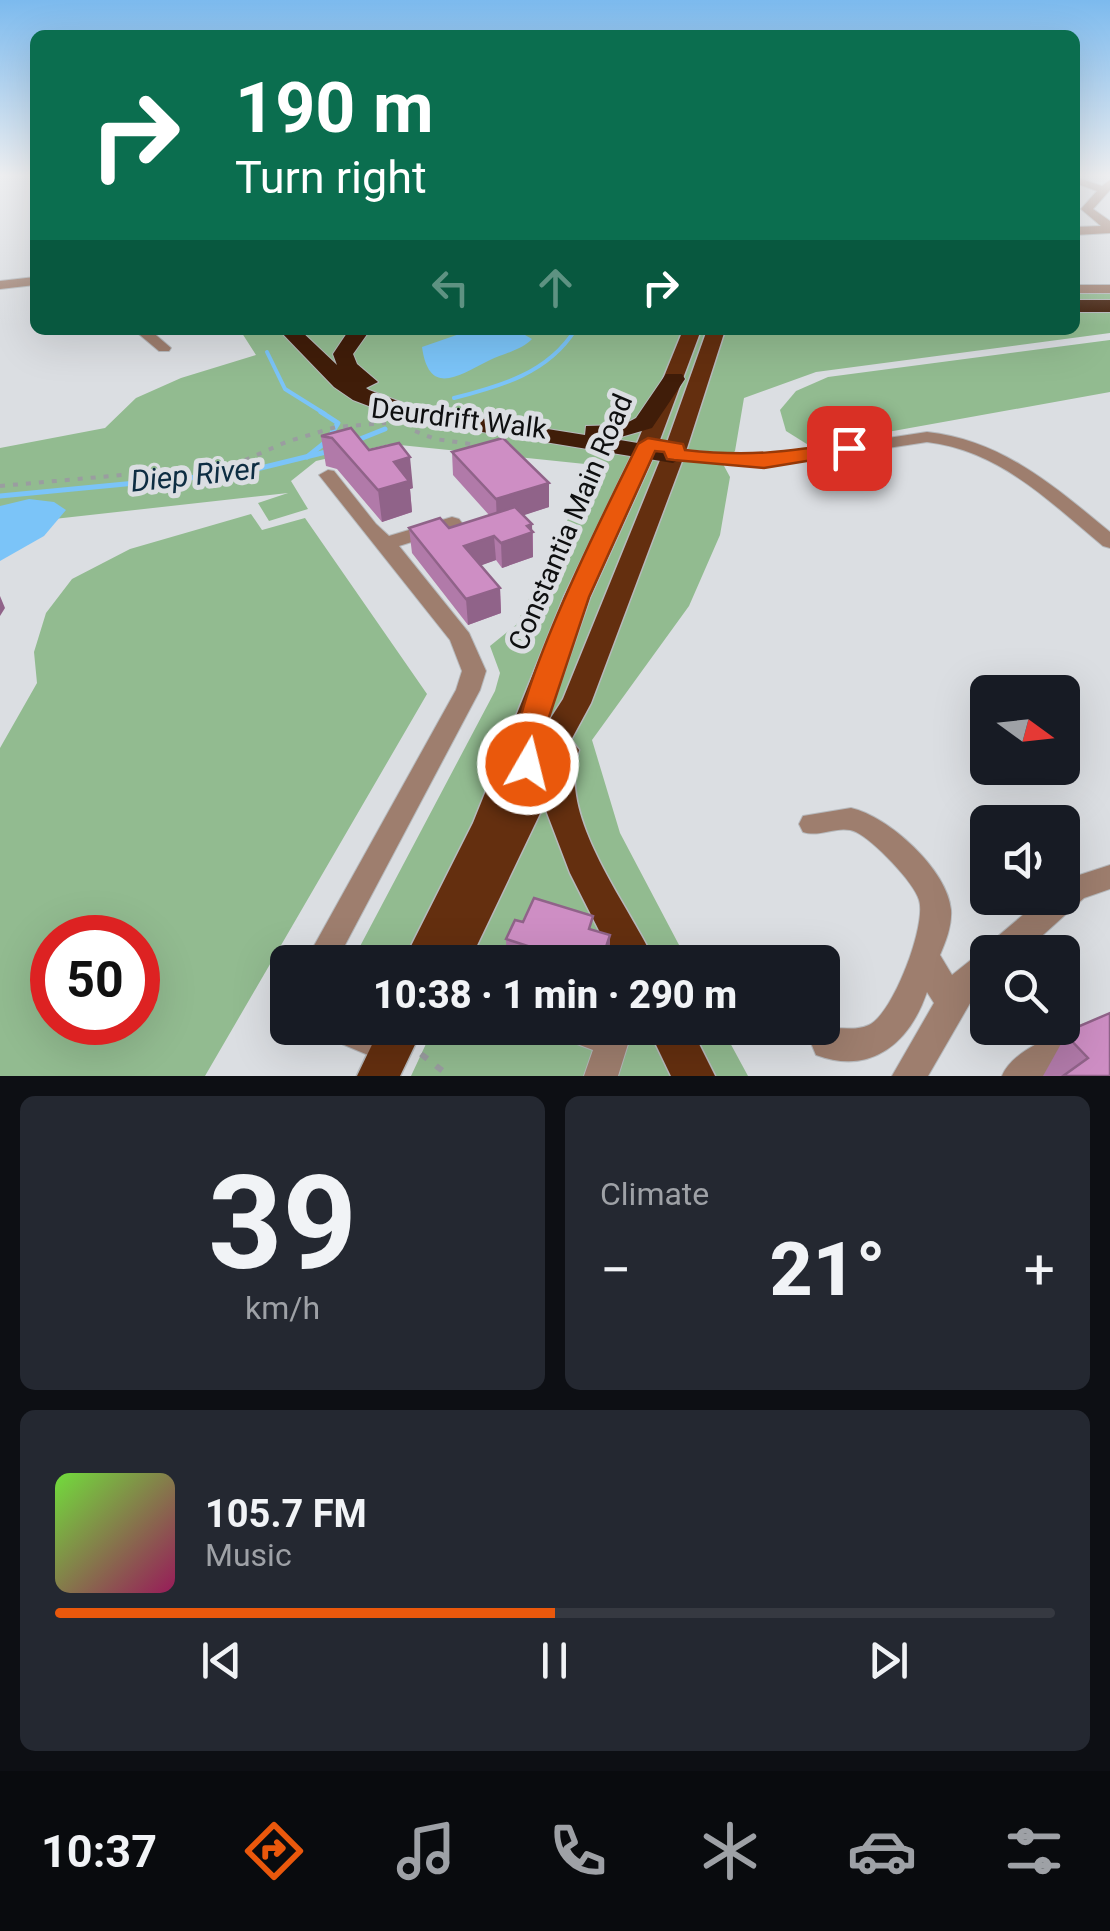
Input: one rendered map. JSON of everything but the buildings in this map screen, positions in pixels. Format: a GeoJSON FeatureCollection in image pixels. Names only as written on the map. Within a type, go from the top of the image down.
{"type":"FeatureCollection","features":[{"type":"Feature","properties":{"kind":"highway"},"geometry":{"type":"LineString","coordinates":[[1080,306],[1110,306]]}},
{"type":"Feature","properties":{"kind":"highway"},"geometry":{"type":"LineString","coordinates":[[1080,322],[1110,322]]}},
{"type":"Feature","properties":{"kind":"highway"},"geometry":{"type":"LineString","coordinates":[[294,335],[342,382],[390,407],[437,420],[646,448]]}},
{"type":"Feature","properties":{"kind":"highway"},"geometry":{"type":"LineString","coordinates":[[355,335],[343,354],[348,367],[375,388],[424,405],[674,453]]}},
{"type":"Feature","properties":{"kind":"highway"},"geometry":{"type":"LineString","coordinates":[[538,426],[610,433],[634,430],[650,419],[674,380]]}},
{"type":"Feature","properties":{"kind":"main road","name":"Constantia Main Road"},"geometry":{"type":"LineString","coordinates":[[430,945],[490,823],[534,717],[576,597],[646,448],[690,335]]}},
{"type":"Feature","properties":{"kind":"main road"},"geometry":{"type":"LineString","coordinates":[[627,945],[574,836],[556,780],[576,703],[674,453],[714,335]]}},
{"type":"Feature","properties":{"kind":"main road"},"geometry":{"type":"LineString","coordinates":[[457,945],[532,795],[566,716],[576,703]]}},
{"type":"Feature","properties":{"kind":"main road"},"geometry":{"type":"LineString","coordinates":[[534,717],[528,764],[532,795],[544,812],[574,836]]}},
{"type":"Feature","properties":{"kind":"main road"},"geometry":{"type":"LineString","coordinates":[[678,1045],[694,1076]]}},
{"type":"Feature","properties":{"kind":"street"},"geometry":{"type":"LineString","coordinates":[[1080,231],[1110,228]]}},
{"type":"Feature","properties":{"kind":"street"},"geometry":{"type":"LineString","coordinates":[[0,285],[30,281]]}},
{"type":"Feature","properties":{"kind":"street"},"geometry":{"type":"LineString","coordinates":[[1080,289],[1110,290]]}},
{"type":"Feature","properties":{"kind":"street"},"geometry":{"type":"LineString","coordinates":[[147,335],[164,348]]}},
{"type":"Feature","properties":{"kind":"street"},"geometry":{"type":"LineString","coordinates":[[674,453],[764,462],[926,437],[950,439],[1007,464],[1110,542]]}},
{"type":"Feature","properties":{"kind":"street"},"geometry":{"type":"LineString","coordinates":[[328,476],[461,638],[474,672],[468,690],[329,945]]}},
{"type":"Feature","properties":{"kind":"street"},"geometry":{"type":"LineString","coordinates":[[386,543],[452,523]]}},
{"type":"Feature","properties":{"kind":"street"},"geometry":{"type":"LineString","coordinates":[[813,824],[849,818],[868,826],[928,883],[935,896],[938,920],[896,1024],[869,1045],[840,1045]]}},
{"type":"Feature","properties":{"kind":"street"},"geometry":{"type":"LineString","coordinates":[[1021,935],[1074,889],[1110,876]]}},
{"type":"Feature","properties":{"kind":"street"},"geometry":{"type":"LineString","coordinates":[[921,962],[929,966],[952,1004]]}},
{"type":"Feature","properties":{"kind":"street"},"geometry":{"type":"LineString","coordinates":[[909,1076],[962,987],[970,980]]}},
{"type":"Feature","properties":{"kind":"street"},"geometry":{"type":"LineString","coordinates":[[1019,1076],[1062,1049],[1110,1031]]}},
{"type":"Feature","properties":{"kind":"street"},"geometry":{"type":"LineString","coordinates":[[601,1076],[611,1045]]}},
{"type":"Feature","properties":{"kind":"path","name":"Deurdrift Walk"},"geometry":{"type":"LineString","coordinates":[[0,486],[234,465],[286,442],[336,427],[380,422],[394,425]]}},
{"type":"Feature","properties":{"kind":"path","name":"Deurdrift Walk"},"geometry":{"type":"LineString","coordinates":[[413,430],[435,439],[493,445]]}},
{"type":"Feature","properties":{"kind":"path"},"geometry":{"type":"LineString","coordinates":[[397,1050],[449,1076]]}},
{"type":"Feature","properties":{"kind":"green space"},"geometry":{"type":"Polygon","coordinates":[[[1080,289],[1110,289],[1110,333],[816,372],[744,398],[735,451],[723,464],[730,477],[720,535],[689,606],[592,740],[620,833],[679,945],[361,945],[495,691],[500,673],[490,646],[516,625],[592,470],[585,464],[390,444],[316,461],[291,481],[308,509],[269,521],[258,503],[288,493],[0,525],[0,448],[105,428],[136,398],[181,378],[256,355],[243,335],[1080,335],[1080,289]]]}},
{"type":"Feature","properties":{"kind":"green space"},"geometry":{"type":"Polygon","coordinates":[[[1110,340],[1110,392],[810,446],[786,431],[780,410],[796,391],[828,377],[1110,340]]]}},
{"type":"Feature","properties":{"kind":"green space"},"geometry":{"type":"Polygon","coordinates":[[[251,514],[262,530],[305,518],[427,694],[281,945],[270,945],[270,964],[205,1076],[0,1076],[0,748],[37,683],[34,652],[46,613],[72,579],[130,549],[251,514]]]}},
{"type":"Feature","properties":{"kind":"green space"},"geometry":{"type":"Polygon","coordinates":[[[425,1045],[731,1045],[748,1076],[411,1076],[425,1045]]]}},
{"type":"Feature","properties":{"kind":"water"},"geometry":{"type":"Polygon","coordinates":[[[457,335],[525,335],[532,339],[446,378],[431,372],[422,347],[457,335]]]}},
{"type":"Feature","properties":{"kind":"water"},"geometry":{"type":"Polygon","coordinates":[[[29,499],[54,502],[66,510],[44,536],[0,561],[0,506],[29,499]]]}},
{"type":"Feature","properties":{"kind":"waterway","name":"Diep River"},"geometry":{"type":"LineString","coordinates":[[454,398],[522,376],[551,357],[571,335]]}},
{"type":"Feature","properties":{"kind":"waterway"},"geometry":{"type":"LineString","coordinates":[[267,352],[285,389],[325,414]]}},
{"type":"Feature","properties":{"kind":"waterway"},"geometry":{"type":"LineString","coordinates":[[308,456],[327,441],[338,423],[321,412]]}},
{"type":"Feature","properties":{"kind":"waterway","name":"Diep River"},"geometry":{"type":"LineString","coordinates":[[355,441],[385,429]]}},
{"type":"Feature","properties":{"kind":"waterway","name":"Diep River"},"geometry":{"type":"LineString","coordinates":[[308,456],[326,452]]}},
{"type":"Feature","properties":{"kind":"waterway","name":"Diep River"},"geometry":{"type":"LineString","coordinates":[[0,496],[240,473],[308,456]]}},
{"type":"Feature","properties":{"kind":"route"},"geometry":{"type":"LineString","coordinates":[[528,764],[534,717],[576,597],[648,444],[676,448],[674,454],[735,462],[764,462],[849,448]]}}]}
